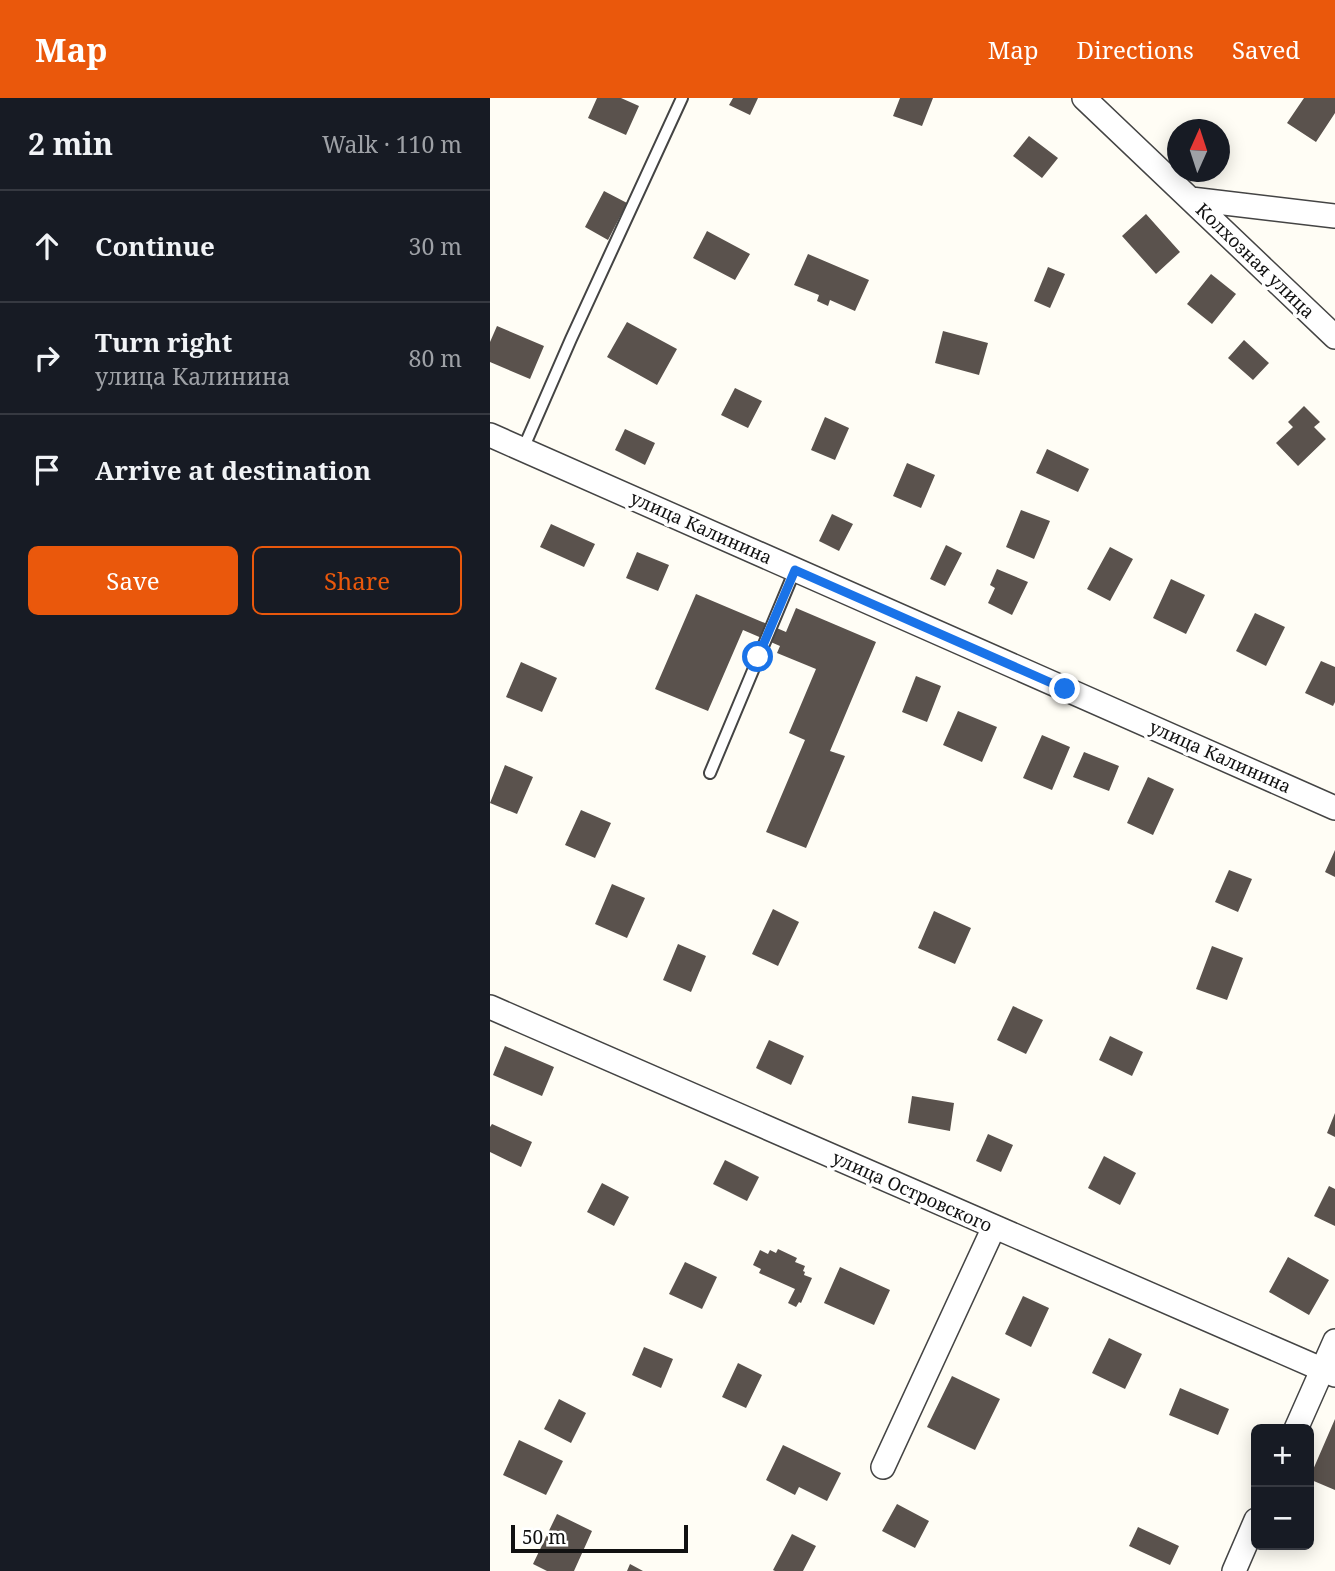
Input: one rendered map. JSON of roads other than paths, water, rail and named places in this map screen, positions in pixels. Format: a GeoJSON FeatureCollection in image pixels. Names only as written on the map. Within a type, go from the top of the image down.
{"type":"FeatureCollection","features":[{"type":"Feature","properties":{"kind":"street","name":"Колхозная улица"},"geometry":{"type":"LineString","coordinates":[[1084,98],[1335,337]]}},
{"type":"Feature","properties":{"kind":"street"},"geometry":{"type":"LineString","coordinates":[[1191,200],[1335,216]]}},
{"type":"Feature","properties":{"kind":"street","name":"улица Калинина"},"geometry":{"type":"LineString","coordinates":[[490,435],[1335,808]]}},
{"type":"Feature","properties":{"kind":"street","name":"улица Островского"},"geometry":{"type":"LineString","coordinates":[[490,1007],[1329,1372]]}},
{"type":"Feature","properties":{"kind":"street"},"geometry":{"type":"LineString","coordinates":[[883,1467],[994,1227]]}},
{"type":"Feature","properties":{"kind":"street"},"geometry":{"type":"LineString","coordinates":[[1299,1424],[1329,1372],[1335,1341]]}},
{"type":"Feature","properties":{"kind":"street"},"geometry":{"type":"LineString","coordinates":[[1234,1571],[1251,1532]]}},
{"type":"Feature","properties":{"kind":"lane"},"geometry":{"type":"LineString","coordinates":[[523,449],[570,339],[682,98]]}},
{"type":"Feature","properties":{"kind":"lane"},"geometry":{"type":"LineString","coordinates":[[710,772],[795,570]]}}]}
